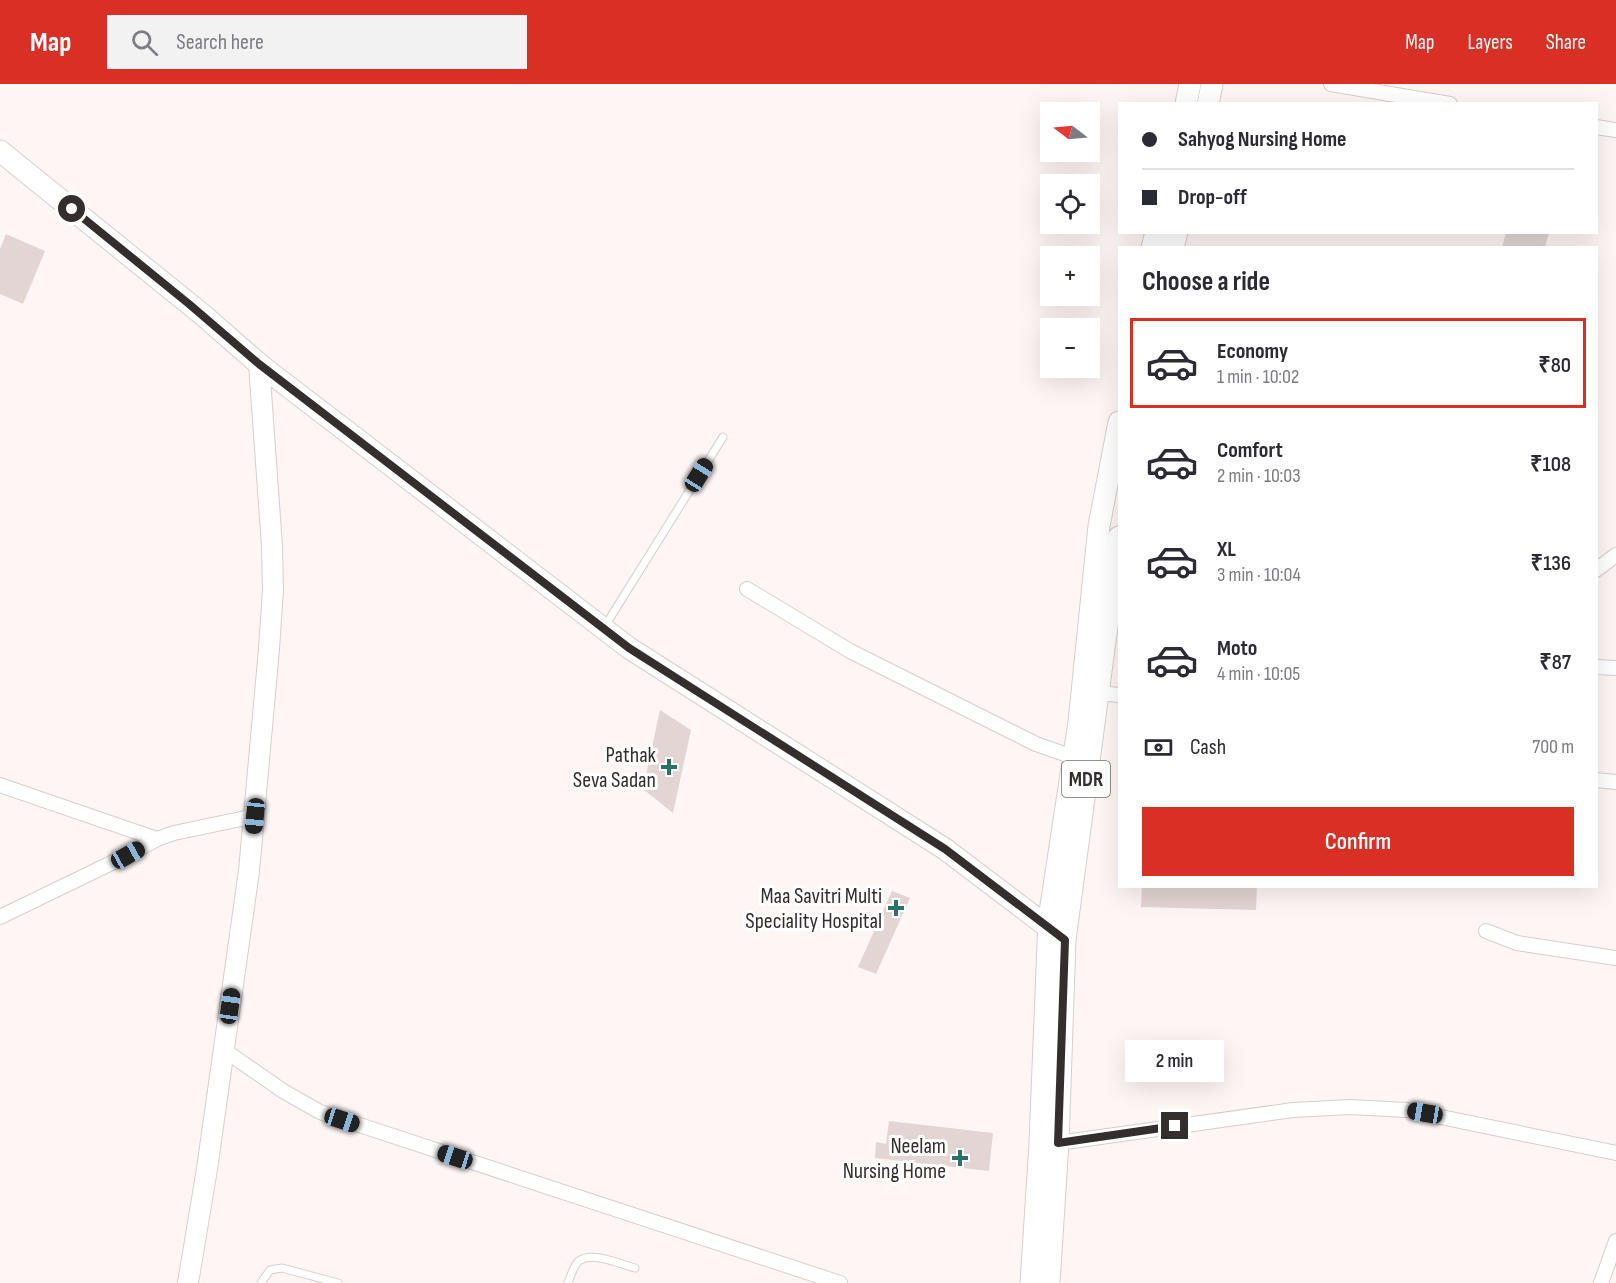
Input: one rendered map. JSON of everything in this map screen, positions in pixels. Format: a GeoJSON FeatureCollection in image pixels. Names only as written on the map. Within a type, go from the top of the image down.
{"type":"FeatureCollection","features":[{"type":"Feature","properties":{"kind":"main road"},"geometry":{"type":"LineString","coordinates":[[1186,102],[1191,84]]}},
{"type":"Feature","properties":{"kind":"main road"},"geometry":{"type":"LineString","coordinates":[[1208,102],[1212,84]]}},
{"type":"Feature","properties":{"kind":"main road"},"geometry":{"type":"LineString","coordinates":[[8,157],[162,281],[259,364],[603,629],[629,648],[945,849],[1057,935]]}},
{"type":"Feature","properties":{"kind":"main road","name":"MDR"},"geometry":{"type":"LineString","coordinates":[[1048,1283],[1058,1143],[1057,935],[1109,694],[1093,575],[1109,528],[1118,433]]}},
{"type":"Feature","properties":{"kind":"main road","name":"MDR"},"geometry":{"type":"LineString","coordinates":[[1031,1283],[1040,1143],[1073,757],[1099,618],[1114,580],[1118,546]]}},
{"type":"Feature","properties":{"kind":"street"},"geometry":{"type":"LineString","coordinates":[[1331,84],[1438,102]]}},
{"type":"Feature","properties":{"kind":"street"},"geometry":{"type":"LineString","coordinates":[[1598,127],[1616,130]]}},
{"type":"Feature","properties":{"kind":"street"},"geometry":{"type":"LineString","coordinates":[[188,1283],[207,1169],[255,816],[273,590],[270,510],[262,428],[259,364]]}},
{"type":"Feature","properties":{"kind":"street"},"geometry":{"type":"LineString","coordinates":[[1598,568],[1616,555]]}},
{"type":"Feature","properties":{"kind":"street"},"geometry":{"type":"LineString","coordinates":[[747,589],[850,651],[1036,744],[1073,757]]}},
{"type":"Feature","properties":{"kind":"street"},"geometry":{"type":"LineString","coordinates":[[1598,667],[1616,668]]}},
{"type":"Feature","properties":{"kind":"street"},"geometry":{"type":"LineString","coordinates":[[1598,780],[1616,782]]}},
{"type":"Feature","properties":{"kind":"street"},"geometry":{"type":"LineString","coordinates":[[0,785],[157,839]]}},
{"type":"Feature","properties":{"kind":"street"},"geometry":{"type":"LineString","coordinates":[[0,917],[157,839],[174,833],[255,816]]}},
{"type":"Feature","properties":{"kind":"street"},"geometry":{"type":"LineString","coordinates":[[1486,931],[1517,943],[1616,958]]}},
{"type":"Feature","properties":{"kind":"street"},"geometry":{"type":"LineString","coordinates":[[224,1050],[282,1091],[320,1112],[840,1283]]}},
{"type":"Feature","properties":{"kind":"street"},"geometry":{"type":"LineString","coordinates":[[1058,1143],[1293,1110],[1350,1107],[1418,1112],[1616,1153]]}},
{"type":"Feature","properties":{"kind":"street"},"geometry":{"type":"LineString","coordinates":[[1601,1283],[1616,1241]]}},
{"type":"Feature","properties":{"kind":"lane"},"geometry":{"type":"LineString","coordinates":[[603,629],[723,437]]}},
{"type":"Feature","properties":{"kind":"lane"},"geometry":{"type":"LineString","coordinates":[[568,1283],[580,1260],[594,1257],[635,1268]]}},
{"type":"Feature","properties":{"kind":"lane"},"geometry":{"type":"LineString","coordinates":[[261,1283],[270,1270],[282,1268],[338,1283]]}},
{"type":"Feature","properties":{"kind":"building"},"geometry":{"type":"Polygon","coordinates":[[[6,234],[45,251],[23,304],[0,294],[0,249],[6,234]]]}},
{"type":"Feature","properties":{"kind":"building"},"geometry":{"type":"Polygon","coordinates":[[[1506,234],[1548,234],[1546,246],[1502,246],[1506,234]]]}},
{"type":"Feature","properties":{"kind":"building"},"geometry":{"type":"Polygon","coordinates":[[[660,710],[691,730],[673,813],[643,789],[660,710]]]}},
{"type":"Feature","properties":{"kind":"building"},"geometry":{"type":"Polygon","coordinates":[[[1142,888],[1257,888],[1256,910],[1141,907],[1142,888]]]}},
{"type":"Feature","properties":{"kind":"building"},"geometry":{"type":"Polygon","coordinates":[[[892,891],[910,898],[876,974],[858,967],[892,891]]]}},
{"type":"Feature","properties":{"kind":"building"},"geometry":{"type":"Polygon","coordinates":[[[889,1121],[993,1133],[989,1171],[875,1158],[876,1142],[886,1144],[889,1121]]]}},
{"type":"Feature","properties":{"kind":"place","name":"Pathak Seva Sadan"},"geometry":{"type":"Point","coordinates":[669,767]}},
{"type":"Feature","properties":{"kind":"place","name":"Maa Savitri Multi Speciality Hospital"},"geometry":{"type":"Point","coordinates":[896,908]}},
{"type":"Feature","properties":{"kind":"place","name":"Neelam Nursing Home"},"geometry":{"type":"Point","coordinates":[960,1158]}},
{"type":"Feature","properties":{"kind":"route"},"geometry":{"type":"LineString","coordinates":[[72,209],[259,364],[629,648],[945,849],[1065,940],[1058,1143],[1175,1126]]}}]}
